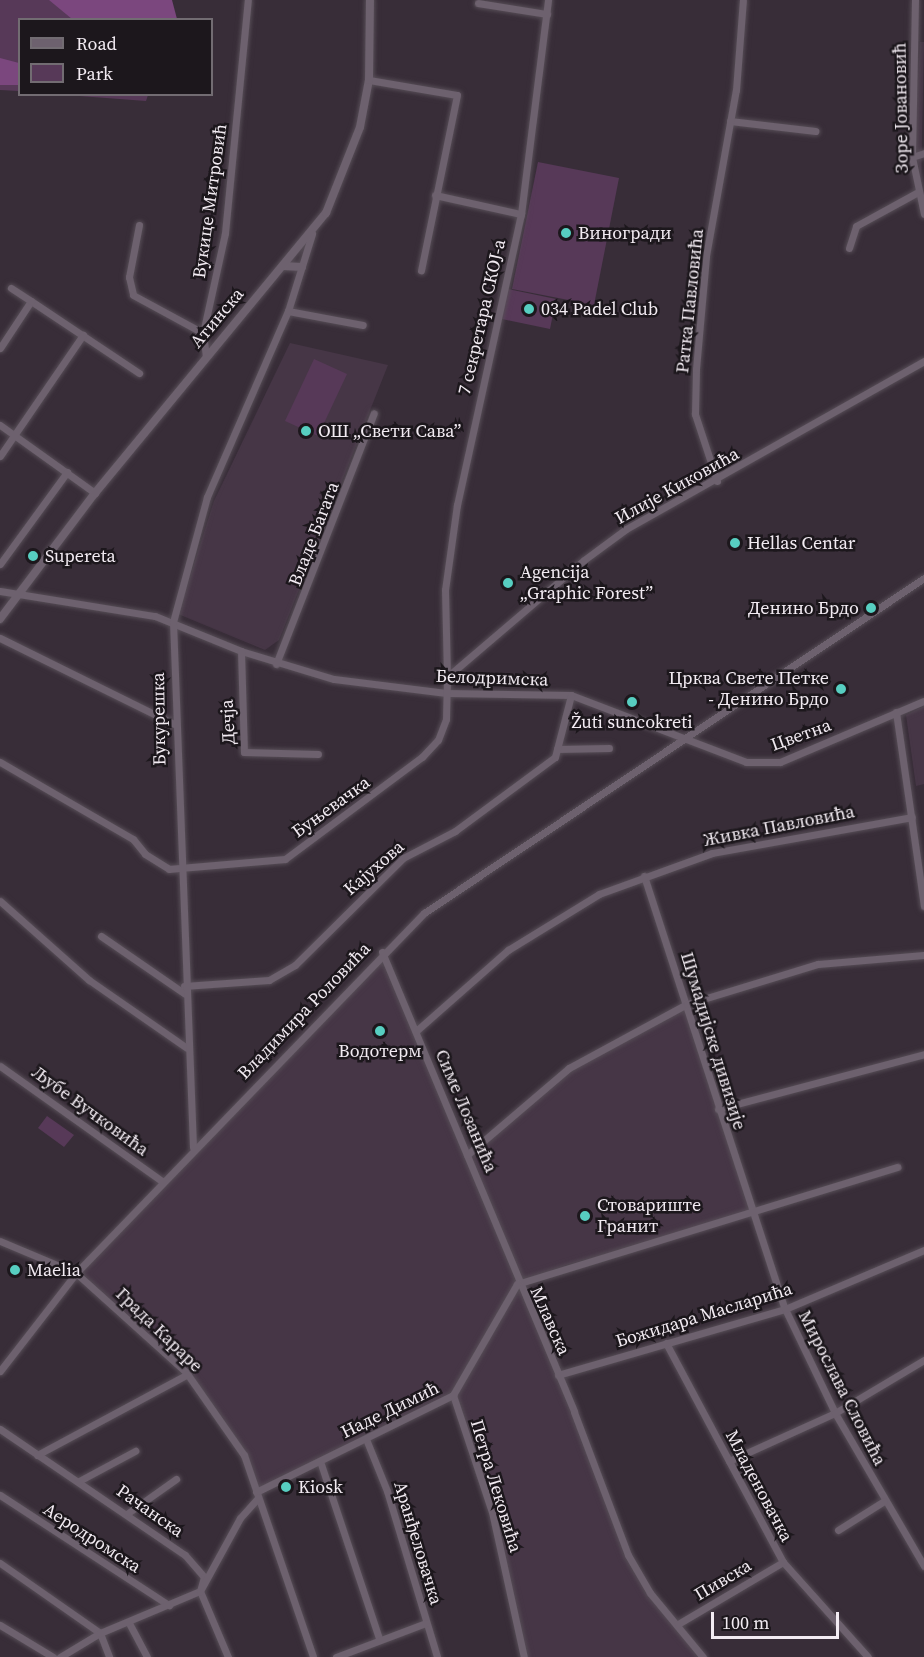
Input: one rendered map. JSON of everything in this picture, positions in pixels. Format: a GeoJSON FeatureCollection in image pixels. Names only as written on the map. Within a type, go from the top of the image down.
{"type":"FeatureCollection","features":[{"type":"Feature","properties":{"kind":"street","name":"Вукице Митровић"},"geometry":{"type":"LineString","coordinates":[[206,357],[203,333],[225,233],[248,0]]}},
{"type":"Feature","properties":{"kind":"street","name":"Атинска"},"geometry":{"type":"LineString","coordinates":[[0,619],[95,493],[282,266],[312,234],[346,170],[369,80],[370,0]]}},
{"type":"Feature","properties":{"kind":"street","name":"7 секретара СКОЈ-а"},"geometry":{"type":"LineString","coordinates":[[447,677],[445,590],[457,505],[521,214],[548,0]]}},
{"type":"Feature","properties":{"kind":"street","name":"Ратка Павловића"},"geometry":{"type":"LineString","coordinates":[[717,481],[695,414],[696,369],[706,256],[730,121],[743,0]]}},
{"type":"Feature","properties":{"kind":"street","name":"Зоре Јовановић"},"geometry":{"type":"LineString","coordinates":[[924,1],[915,1],[912,157],[924,214]]}},
{"type":"Feature","properties":{"kind":"street"},"geometry":{"type":"LineString","coordinates":[[478,3],[547,14]]}},
{"type":"Feature","properties":{"kind":"street"},"geometry":{"type":"LineString","coordinates":[[369,80],[457,95],[435,195],[422,270]]}},
{"type":"Feature","properties":{"kind":"street"},"geometry":{"type":"LineString","coordinates":[[730,121],[815,131]]}},
{"type":"Feature","properties":{"kind":"street"},"geometry":{"type":"LineString","coordinates":[[912,157],[924,153]]}},
{"type":"Feature","properties":{"kind":"street"},"geometry":{"type":"LineString","coordinates":[[849,248],[856,226],[918,192]]}},
{"type":"Feature","properties":{"kind":"street"},"geometry":{"type":"LineString","coordinates":[[435,195],[521,214]]}},
{"type":"Feature","properties":{"kind":"street"},"geometry":{"type":"LineString","coordinates":[[139,225],[129,277],[133,295],[203,333]]}},
{"type":"Feature","properties":{"kind":"street","name":"Букурешка"},"geometry":{"type":"LineString","coordinates":[[193,1147],[179,869],[173,622],[207,497],[288,310],[312,234]]}},
{"type":"Feature","properties":{"kind":"street"},"geometry":{"type":"LineString","coordinates":[[282,266],[302,267]]}},
{"type":"Feature","properties":{"kind":"street"},"geometry":{"type":"LineString","coordinates":[[11,288],[139,373]]}},
{"type":"Feature","properties":{"kind":"street"},"geometry":{"type":"LineString","coordinates":[[0,348],[31,301]]}},
{"type":"Feature","properties":{"kind":"street"},"geometry":{"type":"LineString","coordinates":[[288,310],[363,325]]}},
{"type":"Feature","properties":{"kind":"street"},"geometry":{"type":"LineString","coordinates":[[0,456],[83,335]]}},
{"type":"Feature","properties":{"kind":"street","name":"Илије Киковића"},"geometry":{"type":"LineString","coordinates":[[447,677],[626,529],[717,481],[924,361]]}},
{"type":"Feature","properties":{"kind":"street","name":"Владе Багата"},"geometry":{"type":"LineString","coordinates":[[276,664],[374,413]]}},
{"type":"Feature","properties":{"kind":"street"},"geometry":{"type":"LineString","coordinates":[[0,425],[95,493]]}},
{"type":"Feature","properties":{"kind":"street"},"geometry":{"type":"LineString","coordinates":[[0,564],[68,472]]}},
{"type":"Feature","properties":{"kind":"street"},"geometry":{"type":"LineString","coordinates":[[688,737],[924,578]]}},
{"type":"Feature","properties":{"kind":"street","name":"Белодримска"},"geometry":{"type":"LineString","coordinates":[[0,591],[173,622],[276,664],[334,679],[446,693],[571,695],[688,737]]}},
{"type":"Feature","properties":{"kind":"street"},"geometry":{"type":"LineString","coordinates":[[0,638],[174,724]]}},
{"type":"Feature","properties":{"kind":"street","name":"Дечја"},"geometry":{"type":"LineString","coordinates":[[241,651],[244,752],[318,754]]}},
{"type":"Feature","properties":{"kind":"street"},"geometry":{"type":"LineString","coordinates":[[446,693],[447,677]]}},
{"type":"Feature","properties":{"kind":"street","name":"Буњевачка"},"geometry":{"type":"LineString","coordinates":[[179,869],[285,859],[422,757],[438,740],[446,693]]}},
{"type":"Feature","properties":{"kind":"street","name":"Кајухова"},"geometry":{"type":"LineString","coordinates":[[184,986],[269,980],[295,965],[403,858],[496,803],[549,763],[557,749],[571,695]]}},
{"type":"Feature","properties":{"kind":"street","name":"Цветна"},"geometry":{"type":"LineString","coordinates":[[688,737],[746,762],[780,762],[924,701]]}},
{"type":"Feature","properties":{"kind":"street"},"geometry":{"type":"LineString","coordinates":[[896,712],[924,906]]}},
{"type":"Feature","properties":{"kind":"street","name":"Владимира Роловића"},"geometry":{"type":"LineString","coordinates":[[0,1371],[76,1273],[193,1147],[382,952],[441,902],[688,737]]}},
{"type":"Feature","properties":{"kind":"street"},"geometry":{"type":"LineString","coordinates":[[557,749],[609,748]]}},
{"type":"Feature","properties":{"kind":"street"},"geometry":{"type":"LineString","coordinates":[[0,762],[125,834],[152,860],[179,869]]}},
{"type":"Feature","properties":{"kind":"street","name":"Живка Павловића"},"geometry":{"type":"LineString","coordinates":[[416,1031],[508,950],[599,894],[644,876],[769,840],[912,817]]}},
{"type":"Feature","properties":{"kind":"street","name":"Шумадијске дивизије"},"geometry":{"type":"LineString","coordinates":[[644,876],[687,1004],[752,1214]]}},
{"type":"Feature","properties":{"kind":"street"},"geometry":{"type":"LineString","coordinates":[[0,901],[89,980],[187,1048]]}},
{"type":"Feature","properties":{"kind":"street"},"geometry":{"type":"LineString","coordinates":[[101,936],[185,994]]}},
{"type":"Feature","properties":{"kind":"street","name":"Симе Лозанића"},"geometry":{"type":"LineString","coordinates":[[382,952],[467,1155],[517,1284]]}},
{"type":"Feature","properties":{"kind":"street"},"geometry":{"type":"LineString","coordinates":[[467,1155],[568,1068],[687,1004],[818,964],[924,955]]}},
{"type":"Feature","properties":{"kind":"street"},"geometry":{"type":"LineString","coordinates":[[718,1109],[924,1054]]}},
{"type":"Feature","properties":{"kind":"street","name":"Љубе Вучковића"},"geometry":{"type":"LineString","coordinates":[[0,1066],[162,1181]]}},
{"type":"Feature","properties":{"kind":"street","name":"Млавска"},"geometry":{"type":"LineString","coordinates":[[703,1657],[650,1593],[628,1555],[558,1375],[517,1284],[566,1265],[752,1214],[897,1167]]}},
{"type":"Feature","properties":{"kind":"street","name":"Мирослава Словића"},"geometry":{"type":"LineString","coordinates":[[752,1214],[785,1309],[835,1413],[884,1501],[924,1566]]}},
{"type":"Feature","properties":{"kind":"street","name":"Града Караре"},"geometry":{"type":"LineString","coordinates":[[0,1241],[76,1273],[188,1374],[244,1455],[314,1657]]}},
{"type":"Feature","properties":{"kind":"street","name":"Божидара Масларића"},"geometry":{"type":"LineString","coordinates":[[558,1375],[785,1309],[924,1250]]}},
{"type":"Feature","properties":{"kind":"street","name":"Наде Димић"},"geometry":{"type":"LineString","coordinates":[[200,1591],[240,1518],[257,1495],[453,1395],[517,1284]]}},
{"type":"Feature","properties":{"kind":"street","name":"Младеновачка"},"geometry":{"type":"LineString","coordinates":[[666,1343],[783,1562],[870,1656]]}},
{"type":"Feature","properties":{"kind":"street"},"geometry":{"type":"LineString","coordinates":[[729,1461],[835,1413],[924,1360]]}},
{"type":"Feature","properties":{"kind":"street"},"geometry":{"type":"LineString","coordinates":[[37,1455],[188,1374]]}},
{"type":"Feature","properties":{"kind":"street","name":"Петра Лековића"},"geometry":{"type":"LineString","coordinates":[[453,1395],[492,1512],[524,1657]]}},
{"type":"Feature","properties":{"kind":"street","name":"Рачанска"},"geometry":{"type":"LineString","coordinates":[[0,1429],[128,1513],[201,1573],[200,1591],[228,1657]]}},
{"type":"Feature","properties":{"kind":"street","name":"Аранђеловачка"},"geometry":{"type":"LineString","coordinates":[[366,1439],[437,1657]]}},
{"type":"Feature","properties":{"kind":"street"},"geometry":{"type":"LineString","coordinates":[[79,1481],[135,1451]]}},
{"type":"Feature","properties":{"kind":"street"},"geometry":{"type":"LineString","coordinates":[[320,1461],[379,1638]]}},
{"type":"Feature","properties":{"kind":"street"},"geometry":{"type":"LineString","coordinates":[[128,1513],[176,1479]]}},
{"type":"Feature","properties":{"kind":"street","name":"Аеродромска"},"geometry":{"type":"LineString","coordinates":[[0,1495],[169,1605]]}},
{"type":"Feature","properties":{"kind":"street"},"geometry":{"type":"LineString","coordinates":[[838,1530],[884,1501]]}},
{"type":"Feature","properties":{"kind":"street","name":"Пивска"},"geometry":{"type":"LineString","coordinates":[[678,1624],[783,1562]]}},
{"type":"Feature","properties":{"kind":"street"},"geometry":{"type":"LineString","coordinates":[[0,1563],[100,1633],[109,1657]]}},
{"type":"Feature","properties":{"kind":"street"},"geometry":{"type":"LineString","coordinates":[[61,1657],[100,1633],[129,1623],[200,1591]]}},
{"type":"Feature","properties":{"kind":"street"},"geometry":{"type":"LineString","coordinates":[[129,1623],[147,1657]]}},
{"type":"Feature","properties":{"kind":"street"},"geometry":{"type":"LineString","coordinates":[[336,1657],[379,1638],[426,1623]]}},
{"type":"Feature","properties":{"kind":"street"},"geometry":{"type":"LineString","coordinates":[[0,1625],[53,1657]]}},
{"type":"Feature","properties":{"kind":"shaded area"},"geometry":{"type":"Polygon","coordinates":[[[49,0],[172,0],[177,18],[71,18],[49,0]]]}},
{"type":"Feature","properties":{"kind":"shaded area"},"geometry":{"type":"Polygon","coordinates":[[[920,42],[924,42],[921,188],[915,138],[920,42]]]}},
{"type":"Feature","properties":{"kind":"shaded area"},"geometry":{"type":"Polygon","coordinates":[[[0,58],[18,63],[18,85],[0,85],[0,58]]]}},
{"type":"Feature","properties":{"kind":"shaded area","name":"ОШ „Свети Сава”"},"geometry":{"type":"Polygon","coordinates":[[[290,343],[388,365],[279,640],[265,650],[178,614],[214,501],[290,343]]]}},
{"type":"Feature","properties":{"kind":"shaded area"},"geometry":{"type":"Polygon","coordinates":[[[924,706],[924,784],[916,786],[906,715],[924,706]]]}},
{"type":"Feature","properties":{"kind":"shaded area"},"geometry":{"type":"Polygon","coordinates":[[[382,952],[467,1155],[569,1068],[687,1004],[752,1214],[566,1265],[517,1284],[574,1412],[628,1555],[650,1593],[703,1657],[524,1657],[492,1512],[453,1396],[256,1492],[244,1455],[186,1372],[76,1273],[382,952]]]}},
{"type":"Feature","properties":{"kind":"green space"},"geometry":{"type":"Polygon","coordinates":[[[0,0],[111,0],[134,18],[18,18],[18,91],[0,90],[0,0]]]}},
{"type":"Feature","properties":{"kind":"green space"},"geometry":{"type":"Polygon","coordinates":[[[79,96],[148,96],[146,101],[79,96]]]}},
{"type":"Feature","properties":{"kind":"green space","name":"Виногради"},"geometry":{"type":"Polygon","coordinates":[[[538,162],[619,178],[594,305],[512,289],[538,162]]]}},
{"type":"Feature","properties":{"kind":"green space","name":"034 Padel Club"},"geometry":{"type":"Polygon","coordinates":[[[508,289],[556,299],[550,329],[502,319],[508,289]]]}},
{"type":"Feature","properties":{"kind":"green space"},"geometry":{"type":"Polygon","coordinates":[[[314,359],[347,374],[318,436],[285,421],[314,359]]]}},
{"type":"Feature","properties":{"kind":"green space"},"geometry":{"type":"Polygon","coordinates":[[[47,1116],[74,1135],[64,1147],[38,1128],[47,1116]]]}},
{"type":"Feature","properties":{"kind":"place","name":"Виногради"},"geometry":{"type":"Point","coordinates":[566,233]}},
{"type":"Feature","properties":{"kind":"place","name":"034 Padel Club"},"geometry":{"type":"Point","coordinates":[529,309]}},
{"type":"Feature","properties":{"kind":"place","name":"ОШ „Свети Сава”"},"geometry":{"type":"Point","coordinates":[306,431]}},
{"type":"Feature","properties":{"kind":"place","name":"Hellas Centar"},"geometry":{"type":"Point","coordinates":[735,543]}},
{"type":"Feature","properties":{"kind":"place","name":"Supereta"},"geometry":{"type":"Point","coordinates":[33,556]}},
{"type":"Feature","properties":{"kind":"place","name":"Agencija „Graphic Forest”"},"geometry":{"type":"Point","coordinates":[508,583]}},
{"type":"Feature","properties":{"kind":"place","name":"Денино Брдо"},"geometry":{"type":"Point","coordinates":[871,608]}},
{"type":"Feature","properties":{"kind":"place","name":"Црква Свете Петке - Денино Брдо"},"geometry":{"type":"Point","coordinates":[841,689]}},
{"type":"Feature","properties":{"kind":"place","name":"Žuti suncokreti"},"geometry":{"type":"Point","coordinates":[632,702]}},
{"type":"Feature","properties":{"kind":"place","name":"Водотерм"},"geometry":{"type":"Point","coordinates":[380,1031]}},
{"type":"Feature","properties":{"kind":"place","name":"Стовариште Гранит"},"geometry":{"type":"Point","coordinates":[585,1216]}},
{"type":"Feature","properties":{"kind":"place","name":"Maelia"},"geometry":{"type":"Point","coordinates":[15,1270]}},
{"type":"Feature","properties":{"kind":"place","name":"Kiosk"},"geometry":{"type":"Point","coordinates":[286,1487]}}]}
